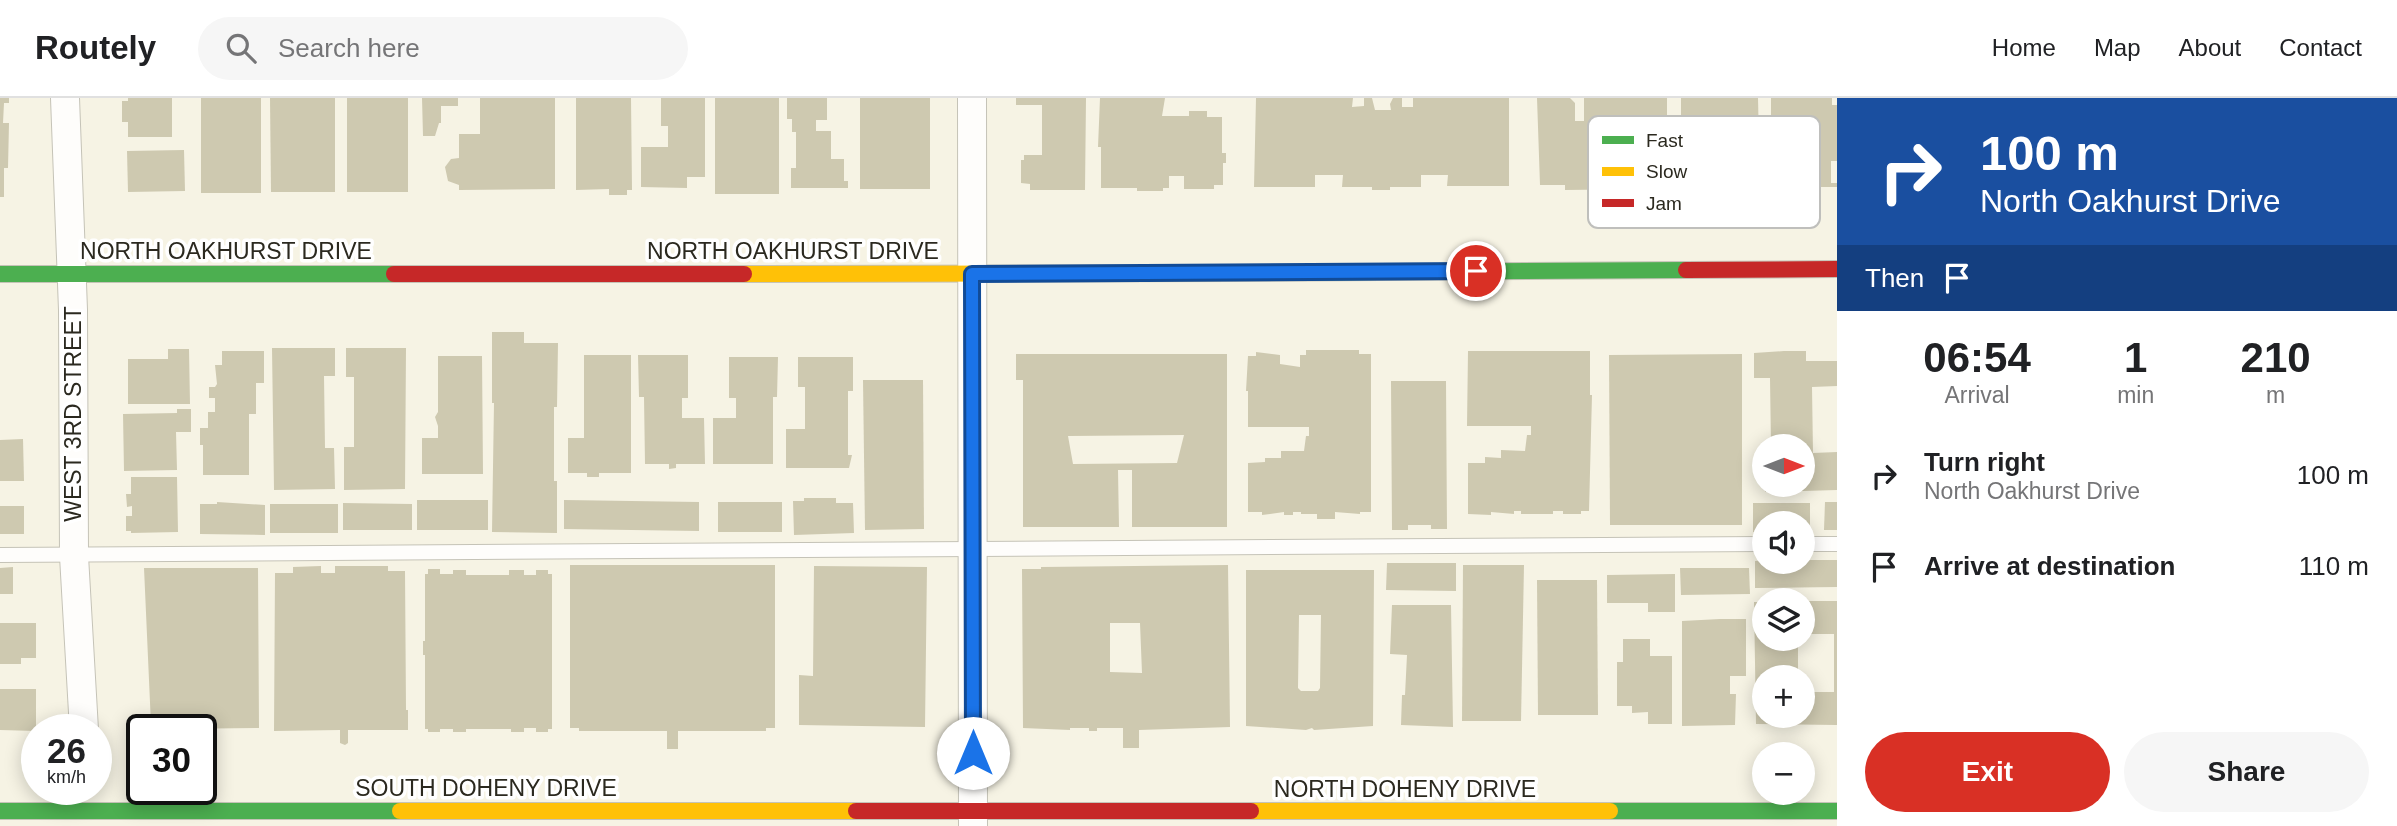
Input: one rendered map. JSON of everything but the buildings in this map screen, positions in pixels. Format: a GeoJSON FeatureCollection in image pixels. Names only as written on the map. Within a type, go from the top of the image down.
{"type":"FeatureCollection","features":[{"type":"Feature","properties":{"kind":"street","name":"WEST 3RD STREET"},"geometry":{"type":"LineString","coordinates":[[65,98],[72,274],[74,556],[83,714]]}},
{"type":"Feature","properties":{"kind":"street"},"geometry":{"type":"LineString","coordinates":[[972,98],[973,819]]}},
{"type":"Feature","properties":{"kind":"street","name":"NORTH OAKHURST DRIVE"},"geometry":{"type":"LineString","coordinates":[[0,274],[972,274],[1837,269]]}},
{"type":"Feature","properties":{"kind":"street","name":"SOUTH DOHENY DRIVE"},"geometry":{"type":"LineString","coordinates":[[0,811],[89,809],[973,819]]}},
{"type":"Feature","properties":{"kind":"street","name":"NORTH DOHENY DRIVE"},"geometry":{"type":"LineString","coordinates":[[973,819],[1762,818],[1837,811]]}},
{"type":"Feature","properties":{"kind":"lane"},"geometry":{"type":"LineString","coordinates":[[0,555],[1752,544]]}},
{"type":"Feature","properties":{"kind":"lane"},"geometry":{"type":"LineString","coordinates":[[1815,544],[1837,544]]}},
{"type":"Feature","properties":{"kind":"traffic: fast"},"geometry":{"type":"LineString","coordinates":[[1232,273],[1686,270]]}},
{"type":"Feature","properties":{"kind":"traffic: fast"},"geometry":{"type":"LineString","coordinates":[[0,274],[394,274]]}},
{"type":"Feature","properties":{"kind":"traffic: fast"},"geometry":{"type":"LineString","coordinates":[[0,811],[400,811]]}},
{"type":"Feature","properties":{"kind":"traffic: fast"},"geometry":{"type":"LineString","coordinates":[[1610,811],[1837,811]]}},
{"type":"Feature","properties":{"kind":"traffic: slow"},"geometry":{"type":"LineString","coordinates":[[744,274],[1232,273]]}},
{"type":"Feature","properties":{"kind":"traffic: slow"},"geometry":{"type":"LineString","coordinates":[[400,811],[856,811]]}},
{"type":"Feature","properties":{"kind":"traffic: slow"},"geometry":{"type":"LineString","coordinates":[[1251,811],[1610,811]]}},
{"type":"Feature","properties":{"kind":"traffic: jam"},"geometry":{"type":"LineString","coordinates":[[1686,270],[1837,269]]}},
{"type":"Feature","properties":{"kind":"traffic: jam"},"geometry":{"type":"LineString","coordinates":[[394,274],[744,274]]}},
{"type":"Feature","properties":{"kind":"traffic: jam"},"geometry":{"type":"LineString","coordinates":[[856,811],[1251,811]]}},
{"type":"Feature","properties":{"kind":"route"},"geometry":{"type":"LineString","coordinates":[[973,753],[972,274],[1476,271]]}}]}
